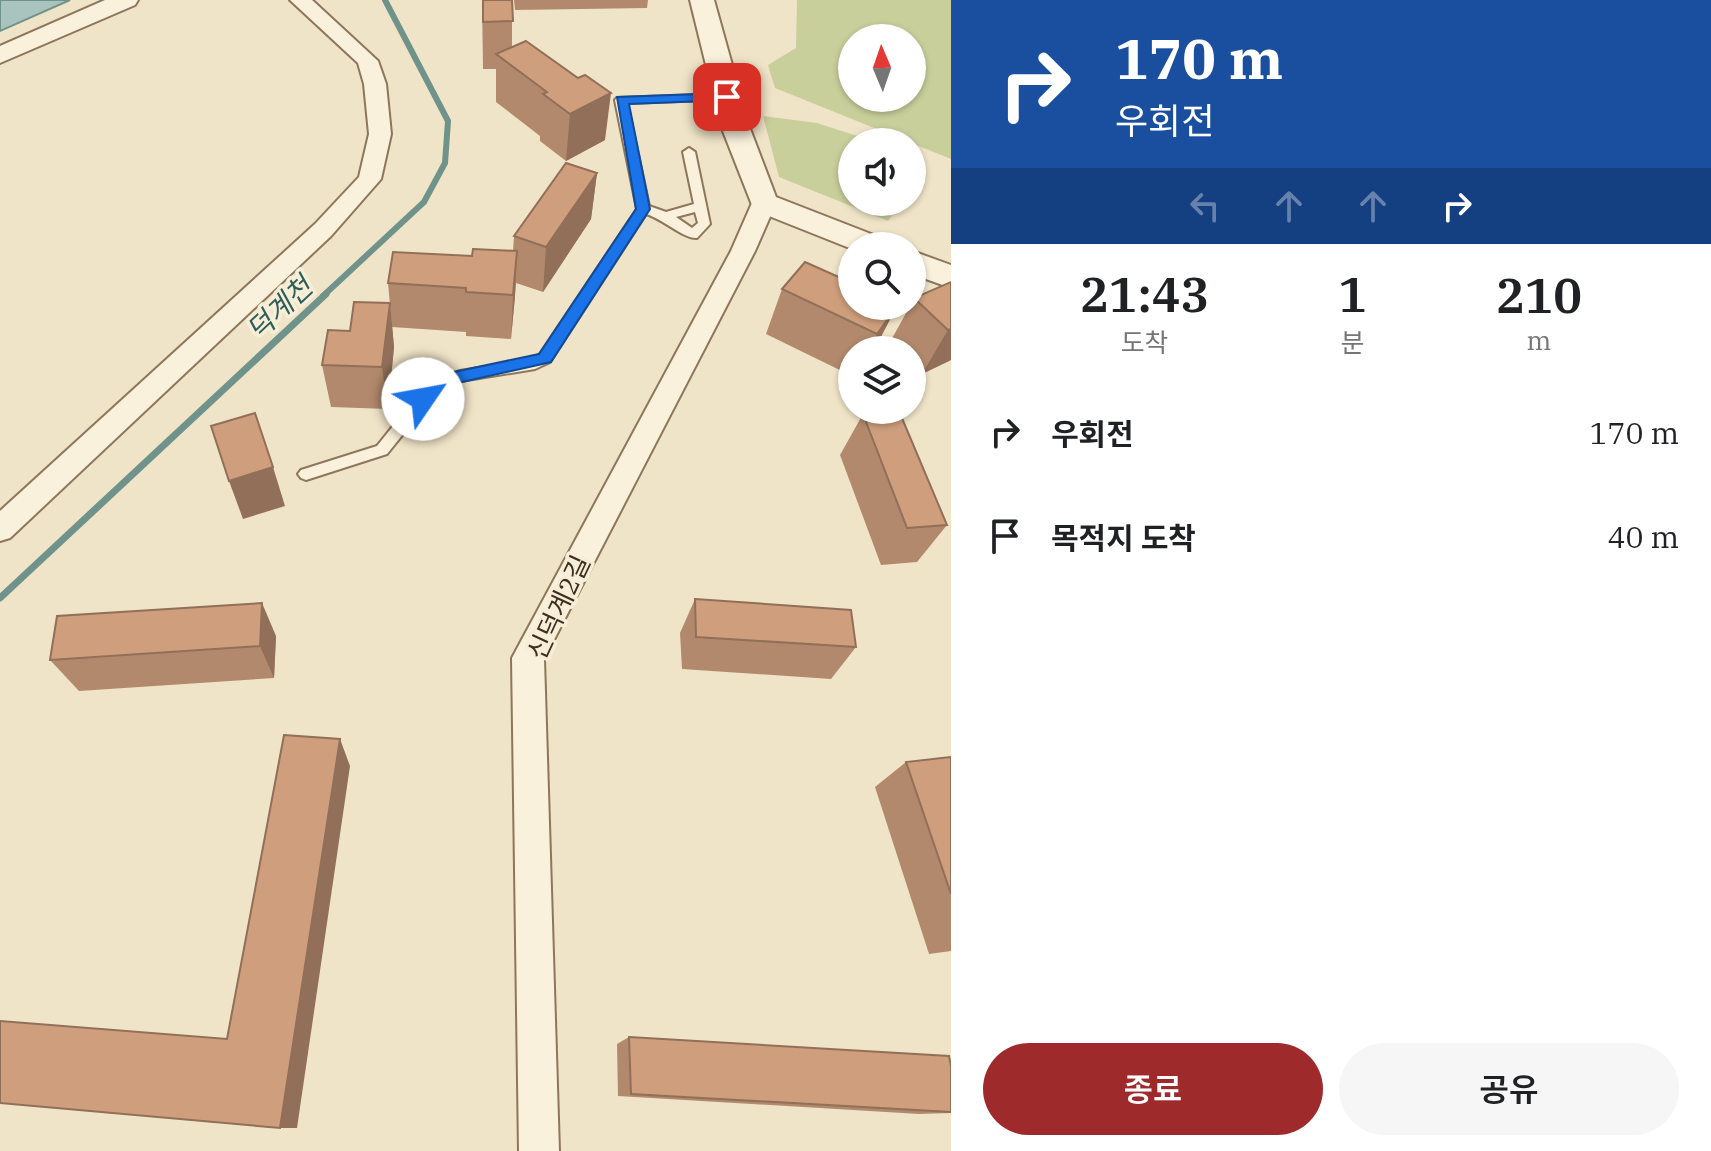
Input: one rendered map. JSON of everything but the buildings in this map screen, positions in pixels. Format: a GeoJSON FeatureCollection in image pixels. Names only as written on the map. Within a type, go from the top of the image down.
{"type":"FeatureCollection","features":[{"type":"Feature","properties":{"kind":"street"},"geometry":{"type":"LineString","coordinates":[[0,55],[126,0]]}},
{"type":"Feature","properties":{"kind":"street"},"geometry":{"type":"LineString","coordinates":[[0,529],[323,230],[370,179],[380,134],[375,84],[368,61],[300,0]]}},
{"type":"Feature","properties":{"kind":"street"},"geometry":{"type":"LineString","coordinates":[[702,0],[727,97],[752,178],[764,203],[838,232]]}},
{"type":"Feature","properties":{"kind":"street","name":"신덕계2길"},"geometry":{"type":"LineString","coordinates":[[539,1151],[528,658],[743,251],[764,203]]}},
{"type":"Feature","properties":{"kind":"street"},"geometry":{"type":"LineString","coordinates":[[926,267],[951,277]]}},
{"type":"Feature","properties":{"kind":"lane"},"geometry":{"type":"LineString","coordinates":[[306,474],[382,450],[423,399],[444,382],[460,376],[535,364],[545,358],[643,209],[621,100],[727,97]]}},
{"type":"Feature","properties":{"kind":"lane"},"geometry":{"type":"LineString","coordinates":[[643,209],[666,216],[693,235],[704,224],[689,152]]}},
{"type":"Feature","properties":{"kind":"lane"},"geometry":{"type":"LineString","coordinates":[[666,216],[700,206]]}},
{"type":"Feature","properties":{"kind":"green space"},"geometry":{"type":"Polygon","coordinates":[[[797,0],[951,0],[951,159],[926,149],[926,128],[874,128],[775,88],[768,65],[796,48],[797,0]]]}},
{"type":"Feature","properties":{"kind":"green space"},"geometry":{"type":"Polygon","coordinates":[[[763,116],[817,123],[838,130],[838,201],[779,177],[763,116]]]}},
{"type":"Feature","properties":{"kind":"green space"},"geometry":{"type":"Polygon","coordinates":[[[876,216],[892,216],[888,221],[876,216]]]}},
{"type":"Feature","properties":{"kind":"water"},"geometry":{"type":"Polygon","coordinates":[[[0,0],[70,0],[0,31],[0,0]]]}},
{"type":"Feature","properties":{"kind":"waterway","name":"덕계천"},"geometry":{"type":"LineString","coordinates":[[323,296],[424,202],[445,163],[448,121],[385,0]]}},
{"type":"Feature","properties":{"kind":"waterway","name":"덕계천"},"geometry":{"type":"LineString","coordinates":[[0,598],[326,294]]}},
{"type":"Feature","properties":{"kind":"route"},"geometry":{"type":"LineString","coordinates":[[423,399],[444,382],[460,376],[535,364],[545,358],[643,209],[621,100],[727,97]]}}]}
